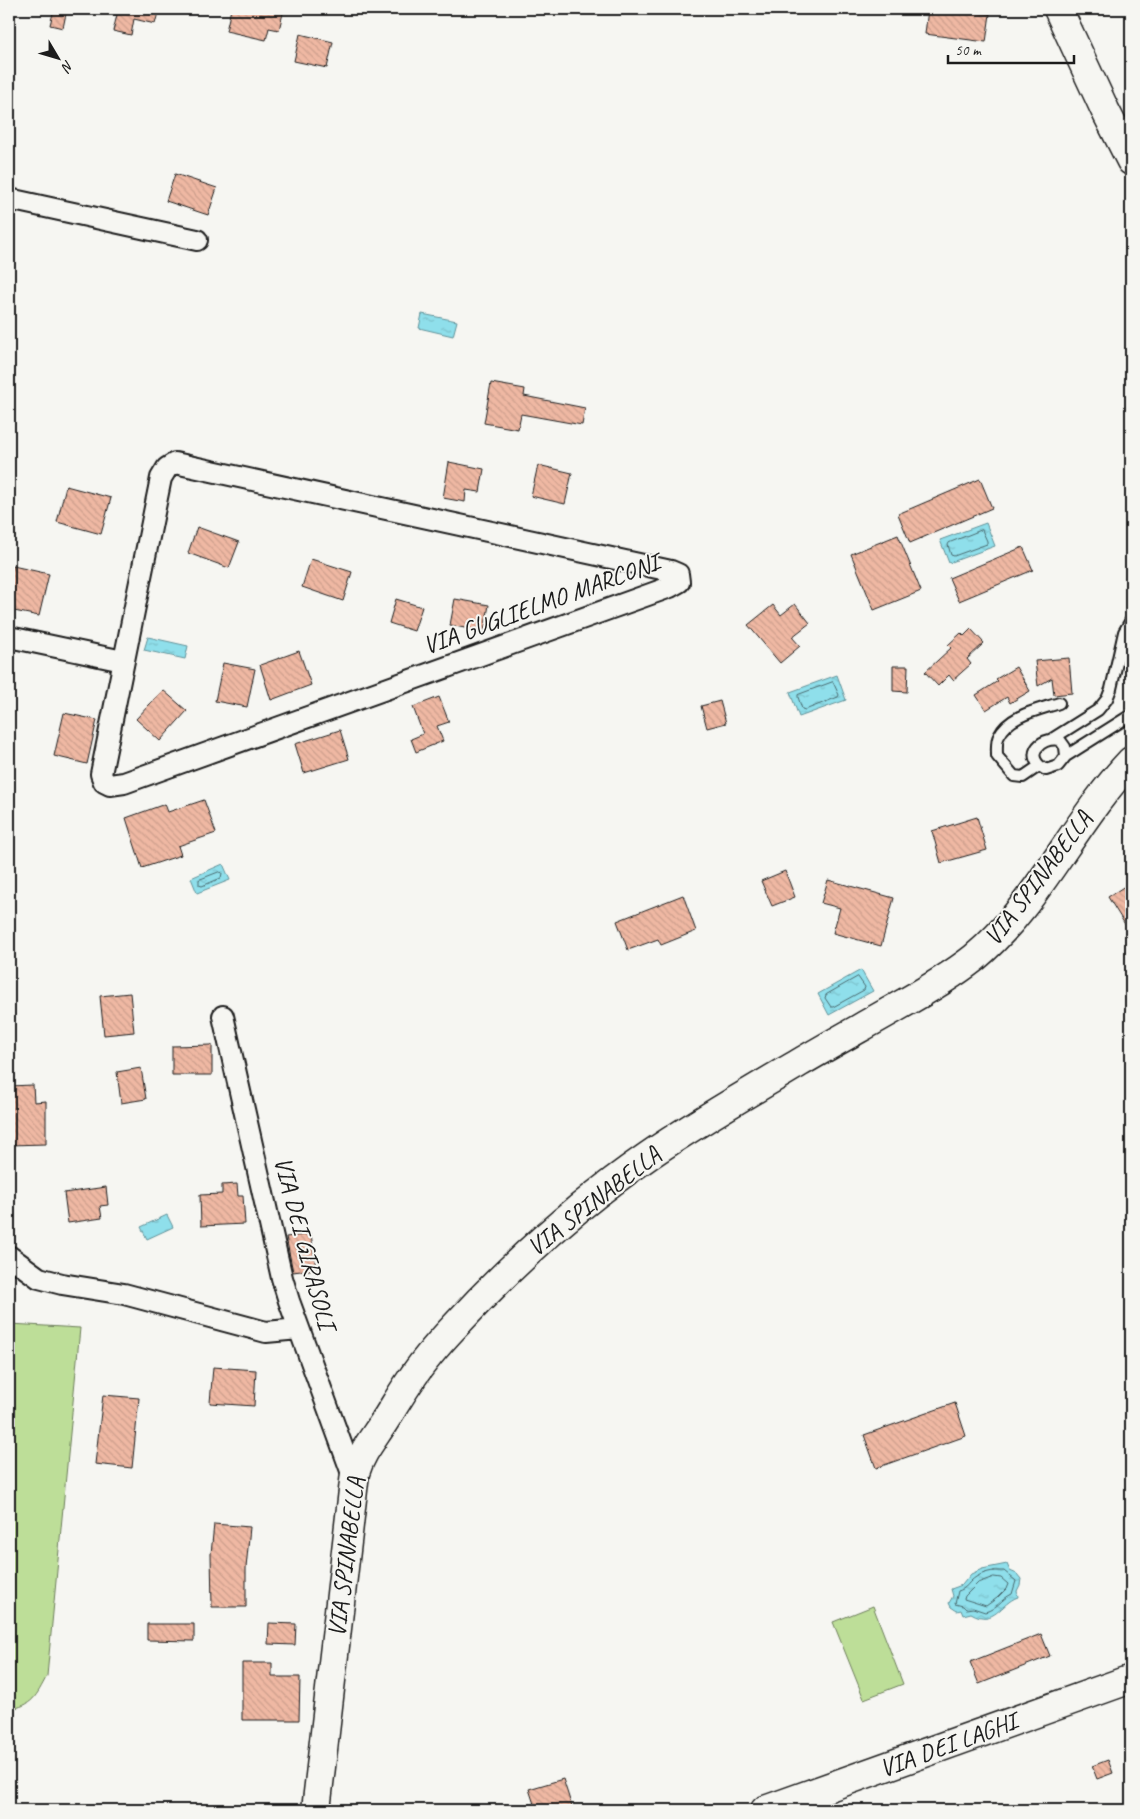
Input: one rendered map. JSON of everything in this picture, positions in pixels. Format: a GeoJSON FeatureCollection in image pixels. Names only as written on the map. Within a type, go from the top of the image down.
{"type":"FeatureCollection","features":[{"type":"Feature","properties":{"kind":"street"},"geometry":{"type":"LineString","coordinates":[[1058,9],[1131,161]]}},
{"type":"Feature","properties":{"kind":"street"},"geometry":{"type":"LineString","coordinates":[[9,199],[197,240]]}},
{"type":"Feature","properties":{"kind":"street","name":"VIA GUGLIELMO MARCONI"},"geometry":{"type":"LineString","coordinates":[[174,463],[671,571],[678,574],[679,578],[679,582],[670,588],[124,783],[110,785],[104,782],[101,774],[123,661],[161,478],[167,468],[174,463]]}},
{"type":"Feature","properties":{"kind":"street"},"geometry":{"type":"LineString","coordinates":[[9,636],[123,661]]}},
{"type":"Feature","properties":{"kind":"street","name":"VIA SPINABELLA"},"geometry":{"type":"LineString","coordinates":[[316,1810],[354,1479],[357,1467],[366,1448],[410,1380],[430,1353],[475,1304],[523,1257],[582,1206],[647,1157],[798,1064],[935,986],[970,961],[1008,924],[1051,868],[1091,808],[1131,761]]}},
{"type":"Feature","properties":{"kind":"street","name":"VIA DEI GIRASOLI"},"geometry":{"type":"LineString","coordinates":[[223,1016],[282,1278],[354,1479]]}},
{"type":"Feature","properties":{"kind":"street"},"geometry":{"type":"LineString","coordinates":[[9,1256],[38,1278],[62,1284],[124,1294],[266,1332],[299,1329]]}},
{"type":"Feature","properties":{"kind":"street","name":"VIA DEI LAGHI"},"geometry":{"type":"LineString","coordinates":[[765,1810],[1131,1679]]}},
{"type":"Feature","properties":{"kind":"lane"},"geometry":{"type":"LineString","coordinates":[[1131,620],[1124,632],[1112,689],[1107,699],[1098,710],[1044,741],[1036,748],[1034,757],[1039,766],[1046,770],[1058,766],[1066,756],[1131,715]]}},
{"type":"Feature","properties":{"kind":"lane"},"geometry":{"type":"LineString","coordinates":[[1039,766],[1023,777],[1014,776],[997,756],[998,738],[1004,729],[1015,719],[1059,704]]}},
{"type":"Feature","properties":{"kind":"lane"},"geometry":{"type":"LineString","coordinates":[[1052,738],[1060,740],[1065,747],[1066,756]]}},
{"type":"Feature","properties":{"kind":"green space"},"geometry":{"type":"Polygon","coordinates":[[[10,1324],[80,1328],[47,1676],[29,1703],[9,1709],[10,1324]]]}},
{"type":"Feature","properties":{"kind":"green space"},"geometry":{"type":"Polygon","coordinates":[[[873,1606],[903,1684],[864,1699],[833,1622],[873,1606]]]}},
{"type":"Feature","properties":{"kind":"water"},"geometry":{"type":"Polygon","coordinates":[[[422,314],[457,321],[453,336],[419,328],[422,314]]]}},
{"type":"Feature","properties":{"kind":"water"},"geometry":{"type":"Polygon","coordinates":[[[986,523],[995,546],[949,563],[940,540],[986,523]]]}},
{"type":"Feature","properties":{"kind":"water"},"geometry":{"type":"Polygon","coordinates":[[[148,637],[188,646],[185,659],[144,650],[148,637]]]}},
{"type":"Feature","properties":{"kind":"water"},"geometry":{"type":"Polygon","coordinates":[[[837,675],[846,700],[799,717],[790,692],[837,675]]]}},
{"type":"Feature","properties":{"kind":"water"},"geometry":{"type":"Polygon","coordinates":[[[223,864],[230,880],[197,893],[191,878],[223,864]]]}},
{"type":"Feature","properties":{"kind":"water"},"geometry":{"type":"Polygon","coordinates":[[[861,970],[873,991],[829,1015],[818,994],[861,970]]]}},
{"type":"Feature","properties":{"kind":"water"},"geometry":{"type":"Polygon","coordinates":[[[167,1215],[173,1227],[147,1239],[141,1227],[167,1215]]]}},
{"type":"Feature","properties":{"kind":"water"},"geometry":{"type":"Polygon","coordinates":[[[1007,1564],[1010,1571],[1017,1574],[1021,1579],[1017,1591],[1018,1597],[992,1616],[986,1617],[979,1617],[971,1613],[963,1615],[961,1610],[957,1611],[951,1607],[949,1603],[953,1596],[951,1589],[962,1585],[971,1574],[982,1569],[1007,1564]]]}},
{"type":"Feature","properties":{"kind":"building"},"geometry":{"type":"Polygon","coordinates":[[[54,9],[67,9],[63,28],[50,25],[54,9]]]}},
{"type":"Feature","properties":{"kind":"building"},"geometry":{"type":"Polygon","coordinates":[[[113,9],[159,9],[155,24],[134,19],[131,35],[113,31],[117,15],[112,14],[113,9]]]}},
{"type":"Feature","properties":{"kind":"building"},"geometry":{"type":"Polygon","coordinates":[[[231,9],[284,9],[279,30],[269,28],[266,40],[226,31],[231,9]]]}},
{"type":"Feature","properties":{"kind":"building"},"geometry":{"type":"Polygon","coordinates":[[[928,9],[950,9],[990,14],[986,42],[925,34],[928,9]]]}},
{"type":"Feature","properties":{"kind":"building"},"geometry":{"type":"Polygon","coordinates":[[[300,34],[333,42],[327,68],[294,61],[300,34]]]}},
{"type":"Feature","properties":{"kind":"building"},"geometry":{"type":"Polygon","coordinates":[[[175,174],[217,188],[208,215],[166,201],[175,174]]]}},
{"type":"Feature","properties":{"kind":"building"},"geometry":{"type":"Polygon","coordinates":[[[491,383],[525,389],[524,396],[585,408],[582,425],[521,414],[518,429],[484,423],[491,383]]]}},
{"type":"Feature","properties":{"kind":"building"},"geometry":{"type":"Polygon","coordinates":[[[449,462],[484,469],[480,492],[466,490],[465,502],[443,498],[449,462]]]}},
{"type":"Feature","properties":{"kind":"building"},"geometry":{"type":"Polygon","coordinates":[[[538,465],[572,473],[565,504],[531,496],[538,465]]]}},
{"type":"Feature","properties":{"kind":"building"},"geometry":{"type":"Polygon","coordinates":[[[980,479],[992,508],[910,543],[898,514],[980,479]]]}},
{"type":"Feature","properties":{"kind":"building"},"geometry":{"type":"Polygon","coordinates":[[[66,486],[111,498],[101,534],[57,522],[66,486]]]}},
{"type":"Feature","properties":{"kind":"building"},"geometry":{"type":"Polygon","coordinates":[[[197,527],[239,542],[229,568],[188,553],[197,527]]]}},
{"type":"Feature","properties":{"kind":"building"},"geometry":{"type":"Polygon","coordinates":[[[898,535],[921,591],[874,610],[851,554],[898,535]]]}},
{"type":"Feature","properties":{"kind":"building"},"geometry":{"type":"Polygon","coordinates":[[[1023,547],[1033,570],[959,601],[949,578],[1023,547]]]}},
{"type":"Feature","properties":{"kind":"building"},"geometry":{"type":"Polygon","coordinates":[[[311,559],[352,572],[343,601],[302,587],[311,559]]]}},
{"type":"Feature","properties":{"kind":"building"},"geometry":{"type":"Polygon","coordinates":[[[13,566],[49,574],[39,616],[9,610],[9,583],[13,566]]]}},
{"type":"Feature","properties":{"kind":"building"},"geometry":{"type":"Polygon","coordinates":[[[396,599],[422,607],[414,631],[389,623],[396,599]]]}},
{"type":"Feature","properties":{"kind":"building"},"geometry":{"type":"Polygon","coordinates":[[[455,599],[489,605],[484,632],[450,625],[455,599]]]}},
{"type":"Feature","properties":{"kind":"building"},"geometry":{"type":"Polygon","coordinates":[[[795,604],[810,623],[792,637],[800,646],[780,663],[748,625],[773,605],[781,615],[795,604]]]}},
{"type":"Feature","properties":{"kind":"building"},"geometry":{"type":"Polygon","coordinates":[[[971,629],[984,643],[967,659],[971,664],[953,680],[949,675],[938,686],[925,672],[951,648],[948,645],[961,633],[964,636],[971,629]]]}},
{"type":"Feature","properties":{"kind":"building"},"geometry":{"type":"Polygon","coordinates":[[[299,651],[311,685],[271,700],[260,665],[299,651]]]}},
{"type":"Feature","properties":{"kind":"building"},"geometry":{"type":"Polygon","coordinates":[[[1069,658],[1072,693],[1054,695],[1052,678],[1038,686],[1035,661],[1069,658]]]}},
{"type":"Feature","properties":{"kind":"building"},"geometry":{"type":"Polygon","coordinates":[[[223,663],[255,669],[247,707],[215,701],[223,663]]]}},
{"type":"Feature","properties":{"kind":"building"},"geometry":{"type":"Polygon","coordinates":[[[893,666],[908,666],[907,692],[893,691],[893,666]]]}},
{"type":"Feature","properties":{"kind":"building"},"geometry":{"type":"Polygon","coordinates":[[[1016,667],[1030,691],[1010,703],[1007,697],[986,710],[976,695],[998,681],[996,679],[1016,667]]]}},
{"type":"Feature","properties":{"kind":"building"},"geometry":{"type":"Polygon","coordinates":[[[163,690],[187,711],[160,741],[136,719],[163,690]]]}},
{"type":"Feature","properties":{"kind":"building"},"geometry":{"type":"Polygon","coordinates":[[[439,697],[449,722],[437,726],[443,741],[416,752],[411,739],[423,734],[413,707],[439,697]]]}},
{"type":"Feature","properties":{"kind":"building"},"geometry":{"type":"Polygon","coordinates":[[[720,701],[726,723],[707,728],[701,706],[720,701]]]}},
{"type":"Feature","properties":{"kind":"building"},"geometry":{"type":"Polygon","coordinates":[[[64,713],[97,720],[87,764],[54,756],[64,713]]]}},
{"type":"Feature","properties":{"kind":"building"},"geometry":{"type":"Polygon","coordinates":[[[340,730],[349,759],[304,773],[295,744],[340,730]]]}},
{"type":"Feature","properties":{"kind":"building"},"geometry":{"type":"Polygon","coordinates":[[[204,800],[216,833],[178,846],[181,855],[142,868],[126,818],[165,804],[168,812],[204,800]]]}},
{"type":"Feature","properties":{"kind":"building"},"geometry":{"type":"Polygon","coordinates":[[[977,817],[987,850],[941,863],[932,831],[977,817]]]}},
{"type":"Feature","properties":{"kind":"building"},"geometry":{"type":"Polygon","coordinates":[[[785,871],[795,897],[772,906],[761,881],[785,871]]]}},
{"type":"Feature","properties":{"kind":"building"},"geometry":{"type":"Polygon","coordinates":[[[828,880],[894,898],[881,946],[833,933],[840,908],[821,903],[828,880]]]}},
{"type":"Feature","properties":{"kind":"building"},"geometry":{"type":"Polygon","coordinates":[[[1131,882],[1131,934],[1108,897],[1131,882]]]}},
{"type":"Feature","properties":{"kind":"building"},"geometry":{"type":"Polygon","coordinates":[[[683,895],[696,931],[661,945],[658,939],[628,950],[617,921],[683,895]]]}},
{"type":"Feature","properties":{"kind":"building"},"geometry":{"type":"Polygon","coordinates":[[[130,993],[134,1032],[104,1035],[100,996],[130,993]]]}},
{"type":"Feature","properties":{"kind":"building"},"geometry":{"type":"Polygon","coordinates":[[[212,1045],[212,1075],[172,1075],[172,1046],[212,1045]]]}},
{"type":"Feature","properties":{"kind":"building"},"geometry":{"type":"Polygon","coordinates":[[[141,1068],[146,1099],[121,1103],[117,1072],[141,1068]]]}},
{"type":"Feature","properties":{"kind":"building"},"geometry":{"type":"Polygon","coordinates":[[[33,1085],[34,1102],[46,1101],[46,1144],[9,1145],[9,1086],[33,1085]]]}},
{"type":"Feature","properties":{"kind":"building"},"geometry":{"type":"Polygon","coordinates":[[[237,1184],[238,1196],[243,1196],[245,1224],[201,1226],[200,1195],[222,1194],[222,1185],[237,1184]]]}},
{"type":"Feature","properties":{"kind":"building"},"geometry":{"type":"Polygon","coordinates":[[[106,1187],[108,1205],[100,1206],[102,1218],[68,1223],[64,1193],[106,1187]]]}},
{"type":"Feature","properties":{"kind":"building"},"geometry":{"type":"Polygon","coordinates":[[[311,1234],[316,1269],[293,1272],[286,1237],[311,1234]]]}},
{"type":"Feature","properties":{"kind":"building"},"geometry":{"type":"Polygon","coordinates":[[[213,1367],[256,1370],[254,1406],[210,1403],[213,1367]]]}},
{"type":"Feature","properties":{"kind":"building"},"geometry":{"type":"Polygon","coordinates":[[[103,1395],[139,1398],[132,1468],[95,1464],[103,1395]]]}},
{"type":"Feature","properties":{"kind":"building"},"geometry":{"type":"Polygon","coordinates":[[[955,1403],[966,1436],[876,1468],[864,1435],[955,1403]]]}},
{"type":"Feature","properties":{"kind":"building"},"geometry":{"type":"Polygon","coordinates":[[[214,1524],[250,1527],[246,1568],[246,1607],[212,1607],[211,1554],[214,1524]]]}},
{"type":"Feature","properties":{"kind":"building"},"geometry":{"type":"Polygon","coordinates":[[[269,1623],[296,1624],[295,1645],[268,1644],[269,1623]]]}},
{"type":"Feature","properties":{"kind":"building"},"geometry":{"type":"Polygon","coordinates":[[[147,1624],[194,1624],[194,1641],[147,1640],[147,1624]]]}},
{"type":"Feature","properties":{"kind":"building"},"geometry":{"type":"Polygon","coordinates":[[[1041,1634],[1050,1656],[979,1684],[970,1662],[1041,1634]]]}},
{"type":"Feature","properties":{"kind":"building"},"geometry":{"type":"Polygon","coordinates":[[[242,1663],[272,1663],[272,1677],[300,1677],[299,1720],[242,1720],[242,1663]]]}},
{"type":"Feature","properties":{"kind":"building"},"geometry":{"type":"Polygon","coordinates":[[[1108,1760],[1113,1773],[1097,1779],[1092,1766],[1108,1760]]]}},
{"type":"Feature","properties":{"kind":"building"},"geometry":{"type":"Polygon","coordinates":[[[563,1779],[573,1810],[536,1810],[529,1789],[563,1779]]]}}]}
